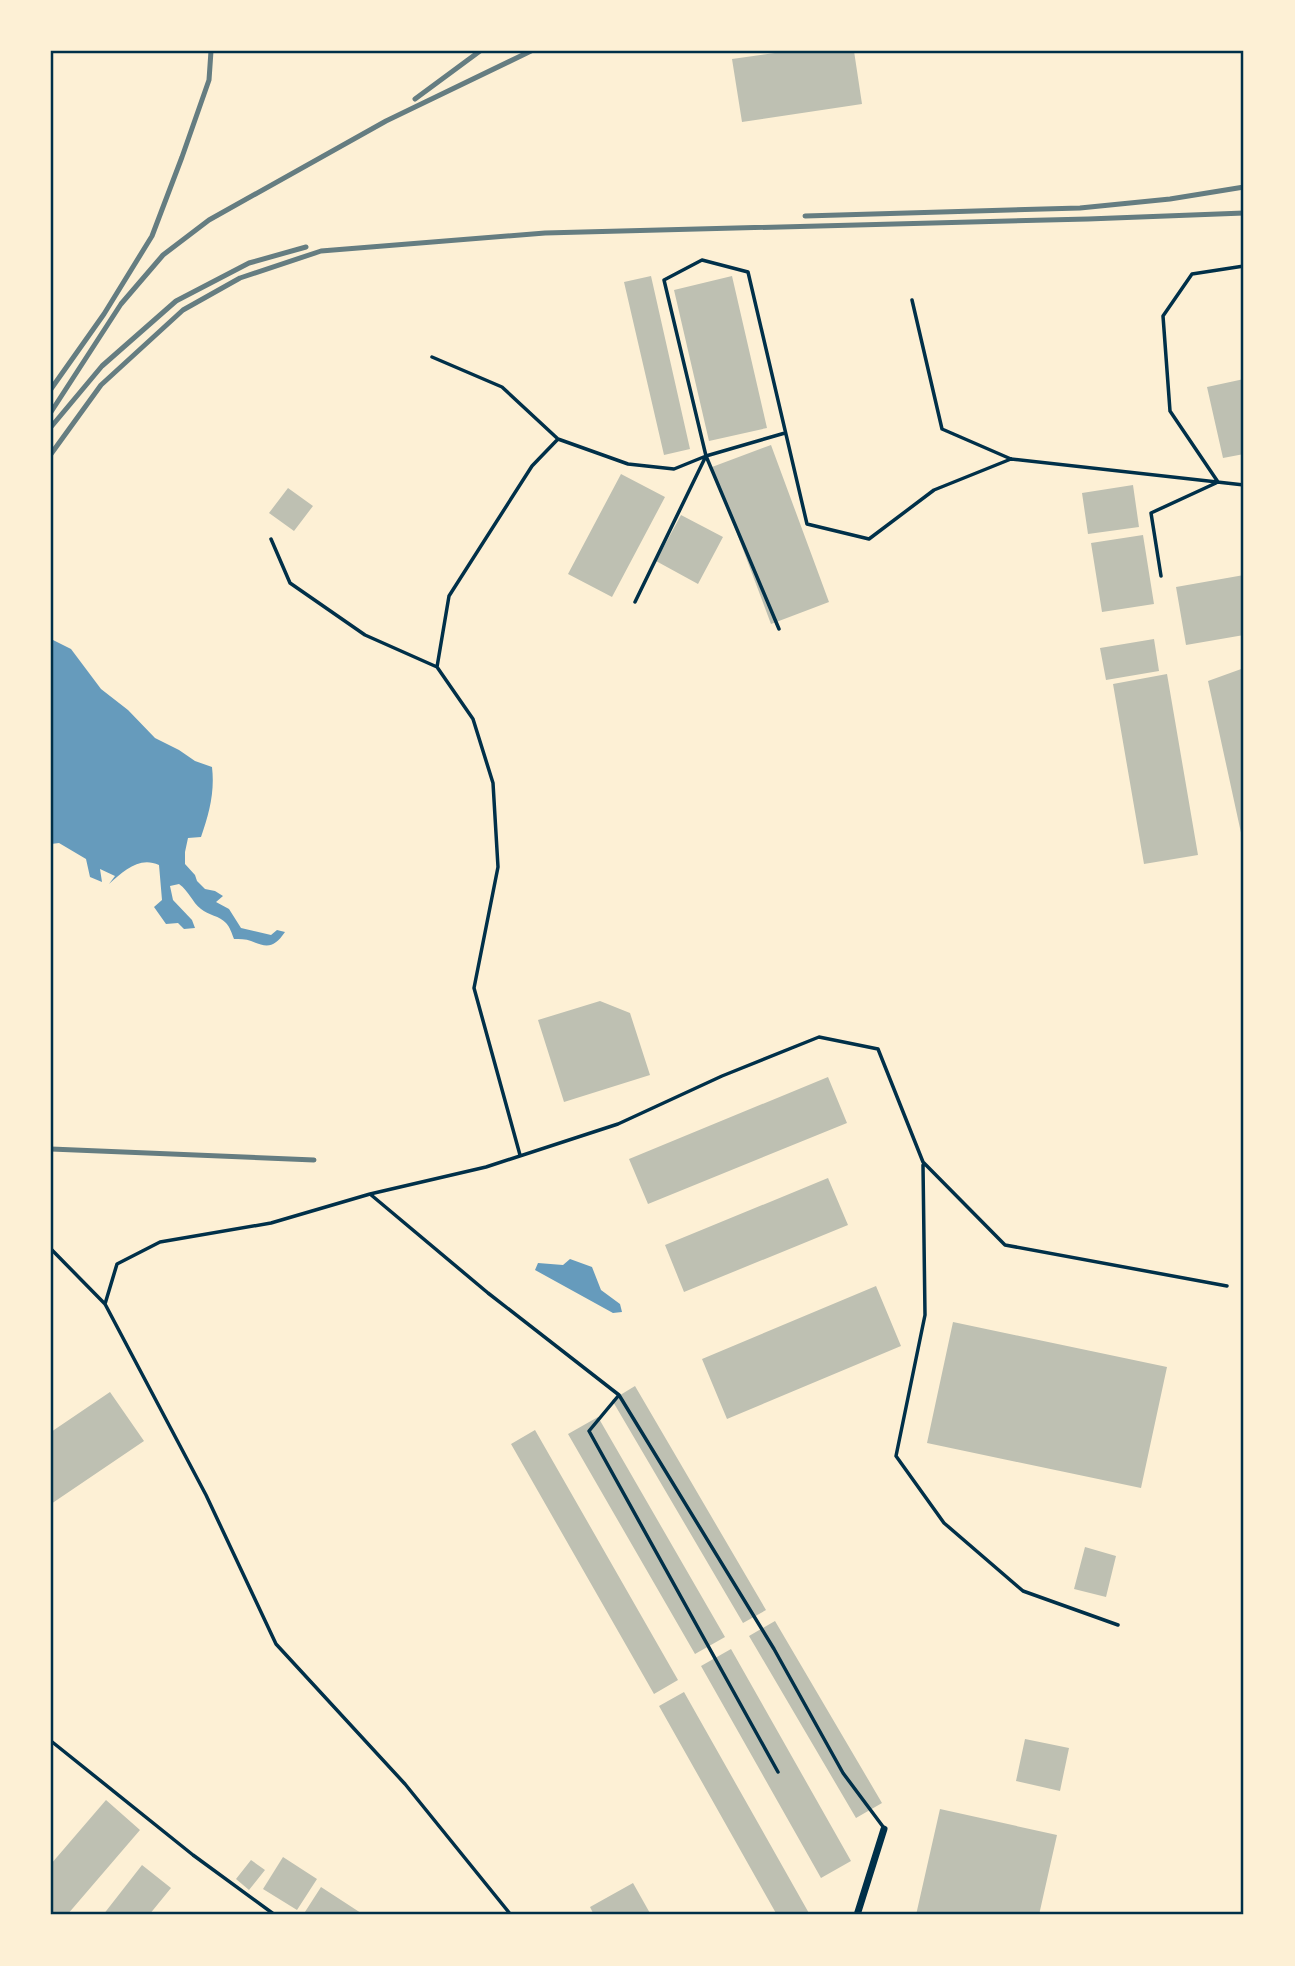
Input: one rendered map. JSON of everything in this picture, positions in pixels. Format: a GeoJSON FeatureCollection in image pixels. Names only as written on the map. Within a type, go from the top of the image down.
{"type":"FeatureCollection","features":[{"type":"Feature","properties":{"kind":"street"},"geometry":{"type":"LineString","coordinates":[[857,1915],[884,1829]]}},
{"type":"Feature","properties":{"kind":"lane"},"geometry":{"type":"LineString","coordinates":[[779,629],[706,456],[664,280],[702,260],[748,272],[807,524],[869,539],[934,490],[1011,459]]}},
{"type":"Feature","properties":{"kind":"lane"},"geometry":{"type":"LineString","coordinates":[[1218,482],[1170,411],[1163,316],[1192,274],[1244,267]]}},
{"type":"Feature","properties":{"kind":"lane"},"geometry":{"type":"LineString","coordinates":[[912,300],[942,429],[1011,459],[1244,485]]}},
{"type":"Feature","properties":{"kind":"lane"},"geometry":{"type":"LineString","coordinates":[[432,357],[502,387],[558,439],[628,464],[674,469],[706,456],[786,433]]}},
{"type":"Feature","properties":{"kind":"lane"},"geometry":{"type":"LineString","coordinates":[[437,667],[449,596],[532,466],[558,439]]}},
{"type":"Feature","properties":{"kind":"lane"},"geometry":{"type":"LineString","coordinates":[[635,602],[706,456]]}},
{"type":"Feature","properties":{"kind":"lane"},"geometry":{"type":"LineString","coordinates":[[1161,576],[1151,513],[1218,482]]}},
{"type":"Feature","properties":{"kind":"lane"},"geometry":{"type":"LineString","coordinates":[[271,539],[290,583],[365,635],[437,667],[473,719],[493,783],[498,867],[474,988],[520,1156]]}},
{"type":"Feature","properties":{"kind":"lane"},"geometry":{"type":"LineString","coordinates":[[105,1304],[117,1264],[160,1242],[271,1223],[370,1194],[486,1167],[618,1124],[722,1076],[819,1037],[878,1049],[923,1162],[925,1315],[895,1456],[944,1523],[1023,1591],[1118,1625]]}},
{"type":"Feature","properties":{"kind":"lane"},"geometry":{"type":"LineString","coordinates":[[923,1162],[1005,1245],[1227,1286]]}},
{"type":"Feature","properties":{"kind":"lane"},"geometry":{"type":"LineString","coordinates":[[370,1194],[488,1293],[620,1395],[774,1650],[844,1773],[884,1829]]}},
{"type":"Feature","properties":{"kind":"lane"},"geometry":{"type":"LineString","coordinates":[[51,1249],[105,1304],[206,1495],[276,1644],[405,1784],[511,1915]]}},
{"type":"Feature","properties":{"kind":"lane"},"geometry":{"type":"LineString","coordinates":[[620,1395],[589,1431],[778,1772]]}},
{"type":"Feature","properties":{"kind":"lane"},"geometry":{"type":"LineString","coordinates":[[51,1741],[193,1855],[275,1915]]}},
{"type":"Feature","properties":{"kind":"water"},"geometry":{"type":"Polygon","coordinates":[[[51,639],[71,649],[101,689],[128,710],[155,738],[195,761],[212,767],[212,794],[207,820],[201,837],[188,838],[185,864],[205,889],[223,896],[216,902],[229,909],[241,928],[271,935],[277,930],[285,932],[274,944],[262,945],[234,939],[226,923],[201,909],[179,884],[170,886],[173,900],[192,920],[195,928],[184,929],[178,923],[166,924],[154,907],[162,900],[159,865],[145,862],[138,864],[109,884],[115,876],[100,869],[102,882],[90,877],[86,859],[59,843],[51,844],[51,639]]]}},
{"type":"Feature","properties":{"kind":"water"},"geometry":{"type":"Polygon","coordinates":[[[570,1259],[592,1267],[601,1290],[620,1304],[622,1312],[613,1313],[535,1270],[538,1263],[563,1265],[570,1259]]]}},
{"type":"Feature","properties":{"kind":"building"},"geometry":{"type":"Polygon","coordinates":[[[790,51],[854,51],[862,104],[742,122],[732,59],[790,51]]]}},
{"type":"Feature","properties":{"kind":"building"},"geometry":{"type":"Polygon","coordinates":[[[651,276],[690,449],[664,455],[624,282],[651,276]]]}},
{"type":"Feature","properties":{"kind":"building"},"geometry":{"type":"Polygon","coordinates":[[[732,276],[767,428],[709,441],[674,290],[732,276]]]}},
{"type":"Feature","properties":{"kind":"building"},"geometry":{"type":"Polygon","coordinates":[[[1244,379],[1244,454],[1223,458],[1207,387],[1244,379]]]}},
{"type":"Feature","properties":{"kind":"building"},"geometry":{"type":"Polygon","coordinates":[[[771,445],[829,602],[771,624],[712,467],[771,445]]]}},
{"type":"Feature","properties":{"kind":"building"},"geometry":{"type":"Polygon","coordinates":[[[621,474],[665,497],[612,597],[568,574],[621,474]]]}},
{"type":"Feature","properties":{"kind":"building"},"geometry":{"type":"Polygon","coordinates":[[[1133,485],[1139,527],[1088,534],[1082,493],[1133,485]]]}},
{"type":"Feature","properties":{"kind":"building"},"geometry":{"type":"Polygon","coordinates":[[[288,488],[313,506],[294,531],[269,513],[288,488]]]}},
{"type":"Feature","properties":{"kind":"building"},"geometry":{"type":"Polygon","coordinates":[[[681,515],[723,537],[698,584],[656,561],[681,515]]]}},
{"type":"Feature","properties":{"kind":"building"},"geometry":{"type":"Polygon","coordinates":[[[1143,535],[1154,604],[1102,612],[1091,543],[1143,535]]]}},
{"type":"Feature","properties":{"kind":"building"},"geometry":{"type":"Polygon","coordinates":[[[1244,575],[1244,635],[1186,645],[1176,587],[1244,575]]]}},
{"type":"Feature","properties":{"kind":"building"},"geometry":{"type":"Polygon","coordinates":[[[1154,639],[1159,671],[1106,680],[1100,648],[1154,639]]]}},
{"type":"Feature","properties":{"kind":"building"},"geometry":{"type":"Polygon","coordinates":[[[1244,668],[1244,842],[1243,842],[1208,681],[1244,668]]]}},
{"type":"Feature","properties":{"kind":"building"},"geometry":{"type":"Polygon","coordinates":[[[1167,674],[1198,855],[1144,864],[1113,684],[1167,674]]]}},
{"type":"Feature","properties":{"kind":"building"},"geometry":{"type":"Polygon","coordinates":[[[600,1001],[630,1013],[650,1075],[564,1102],[538,1020],[600,1001]]]}},
{"type":"Feature","properties":{"kind":"building"},"geometry":{"type":"Polygon","coordinates":[[[828,1077],[847,1123],[648,1204],[629,1159],[828,1077]]]}},
{"type":"Feature","properties":{"kind":"building"},"geometry":{"type":"Polygon","coordinates":[[[828,1178],[848,1225],[684,1292],[665,1245],[828,1178]]]}},
{"type":"Feature","properties":{"kind":"building"},"geometry":{"type":"Polygon","coordinates":[[[876,1286],[901,1346],[727,1419],[702,1359],[876,1286]]]}},
{"type":"Feature","properties":{"kind":"building"},"geometry":{"type":"Polygon","coordinates":[[[953,1322],[1167,1367],[1141,1488],[927,1443],[953,1322]]]}},
{"type":"Feature","properties":{"kind":"building"},"geometry":{"type":"Polygon","coordinates":[[[635,1386],[766,1610],[743,1623],[612,1400],[635,1386]]]}},
{"type":"Feature","properties":{"kind":"building"},"geometry":{"type":"Polygon","coordinates":[[[110,1392],[144,1441],[51,1504],[51,1432],[110,1392]]]}},
{"type":"Feature","properties":{"kind":"building"},"geometry":{"type":"Polygon","coordinates":[[[598,1417],[725,1637],[695,1654],[568,1434],[598,1417]]]}},
{"type":"Feature","properties":{"kind":"building"},"geometry":{"type":"Polygon","coordinates":[[[535,1430],[678,1680],[654,1694],[511,1444],[535,1430]]]}},
{"type":"Feature","properties":{"kind":"building"},"geometry":{"type":"Polygon","coordinates":[[[1085,1547],[1116,1556],[1106,1597],[1074,1589],[1085,1547]]]}},
{"type":"Feature","properties":{"kind":"building"},"geometry":{"type":"Polygon","coordinates":[[[775,1621],[882,1803],[856,1818],[749,1636],[775,1621]]]}},
{"type":"Feature","properties":{"kind":"building"},"geometry":{"type":"Polygon","coordinates":[[[731,1649],[851,1861],[821,1878],[701,1666],[731,1649]]]}},
{"type":"Feature","properties":{"kind":"building"},"geometry":{"type":"Polygon","coordinates":[[[684,1692],[810,1915],[777,1915],[659,1706],[684,1692]]]}},
{"type":"Feature","properties":{"kind":"building"},"geometry":{"type":"Polygon","coordinates":[[[1025,1739],[1069,1748],[1060,1791],[1016,1781],[1025,1739]]]}},
{"type":"Feature","properties":{"kind":"building"},"geometry":{"type":"Polygon","coordinates":[[[106,1800],[140,1830],[67,1915],[51,1915],[51,1864],[106,1800]]]}},
{"type":"Feature","properties":{"kind":"building"},"geometry":{"type":"Polygon","coordinates":[[[940,1809],[1057,1835],[1039,1915],[916,1915],[940,1809]]]}},
{"type":"Feature","properties":{"kind":"building"},"geometry":{"type":"Polygon","coordinates":[[[283,1857],[317,1879],[297,1910],[263,1889],[283,1857]]]}},
{"type":"Feature","properties":{"kind":"building"},"geometry":{"type":"Polygon","coordinates":[[[251,1860],[265,1870],[249,1890],[236,1879],[251,1860]]]}},
{"type":"Feature","properties":{"kind":"building"},"geometry":{"type":"Polygon","coordinates":[[[142,1865],[171,1888],[149,1915],[103,1915],[142,1865]]]}},
{"type":"Feature","properties":{"kind":"building"},"geometry":{"type":"Polygon","coordinates":[[[633,1883],[651,1915],[594,1915],[590,1907],[633,1883]]]}},
{"type":"Feature","properties":{"kind":"building"},"geometry":{"type":"Polygon","coordinates":[[[321,1887],[364,1915],[303,1915],[321,1887]]]}},
{"type":"Feature","properties":{"kind":"railway"},"geometry":{"type":"LineString","coordinates":[[51,389],[104,314],[152,236],[209,80],[211,51]]}},
{"type":"Feature","properties":{"kind":"railway"},"geometry":{"type":"LineString","coordinates":[[415,99],[480,51]]}},
{"type":"Feature","properties":{"kind":"railway"},"geometry":{"type":"LineString","coordinates":[[51,412],[121,304],[163,255],[209,220],[386,121],[531,51]]}},
{"type":"Feature","properties":{"kind":"railway"},"geometry":{"type":"LineString","coordinates":[[805,216],[1080,208],[1170,199],[1244,187]]}},
{"type":"Feature","properties":{"kind":"railway"},"geometry":{"type":"LineString","coordinates":[[51,454],[101,385],[183,310],[240,278],[321,251],[545,233],[1244,213]]}},
{"type":"Feature","properties":{"kind":"railway"},"geometry":{"type":"LineString","coordinates":[[51,427],[102,366],[176,301],[249,263],[306,247]]}},
{"type":"Feature","properties":{"kind":"railway"},"geometry":{"type":"LineString","coordinates":[[51,1149],[314,1160]]}}]}
